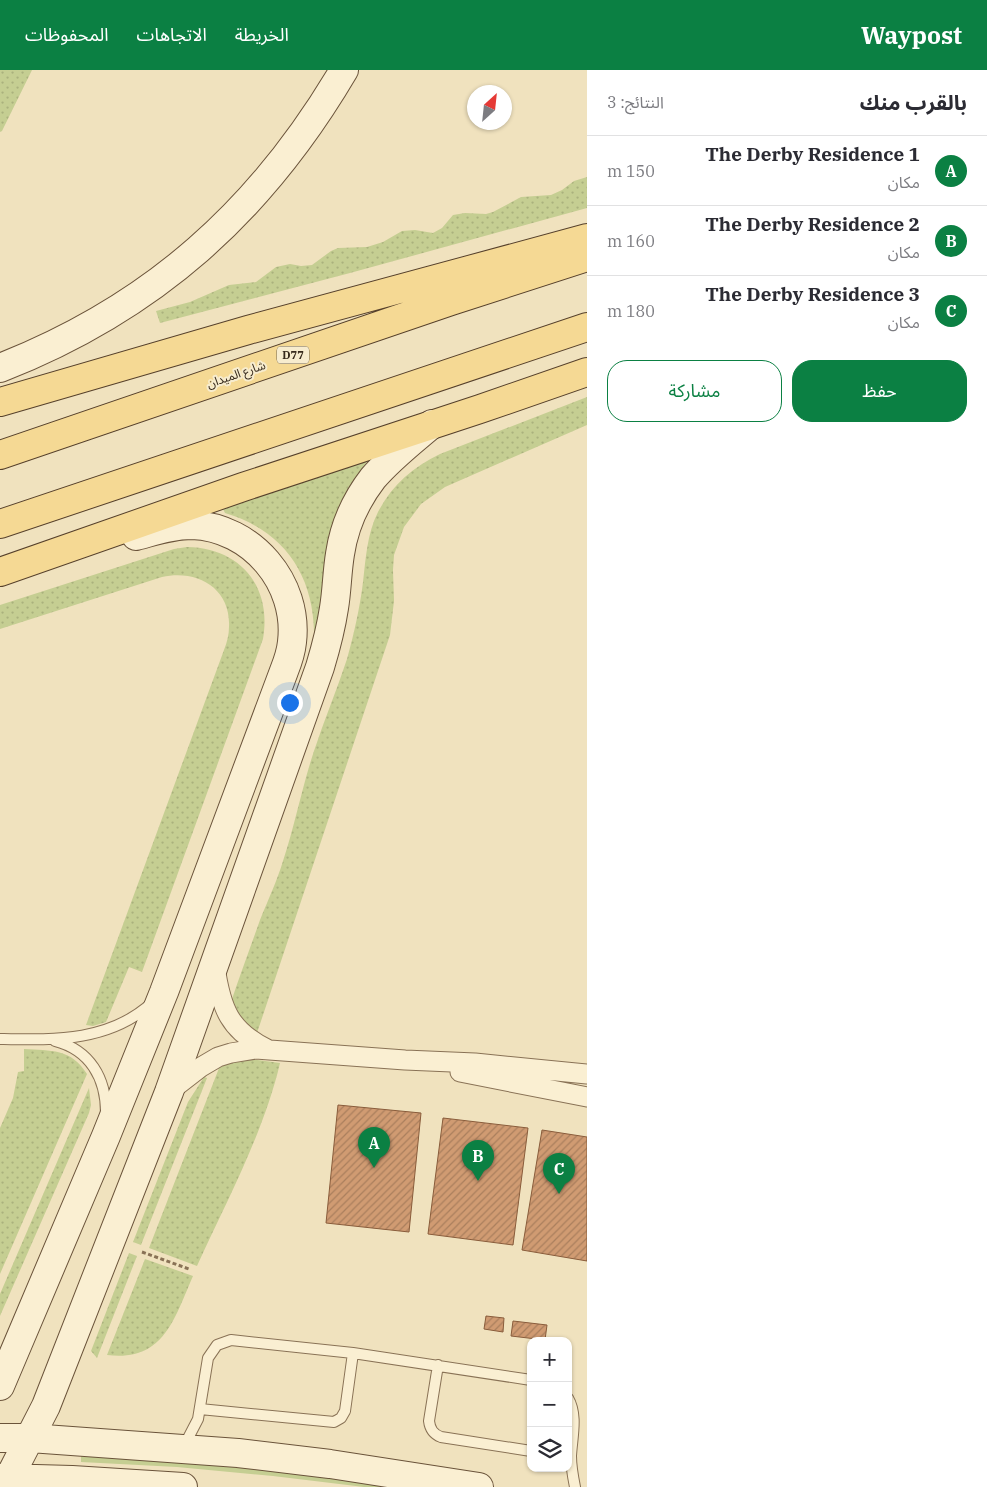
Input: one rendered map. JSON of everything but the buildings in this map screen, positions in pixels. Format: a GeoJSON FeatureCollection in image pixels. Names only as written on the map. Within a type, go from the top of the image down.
{"type":"FeatureCollection","features":[{"type":"Feature","properties":{"kind":"main road"},"geometry":{"type":"LineString","coordinates":[[0,402],[248,330],[587,238]]}},
{"type":"Feature","properties":{"kind":"main road","name":"شارع الميدان"},"geometry":{"type":"LineString","coordinates":[[0,455],[451,301],[587,257]]}},
{"type":"Feature","properties":{"kind":"main road"},"geometry":{"type":"LineString","coordinates":[[0,524],[587,327]]}},
{"type":"Feature","properties":{"kind":"main road"},"geometry":{"type":"LineString","coordinates":[[0,572],[243,487],[587,372]]}},
{"type":"Feature","properties":{"kind":"street"},"geometry":{"type":"LineString","coordinates":[[0,368],[54,344],[123,306],[156,283],[210,240],[260,190],[284,160],[344,70]]}},
{"type":"Feature","properties":{"kind":"street"},"geometry":{"type":"LineString","coordinates":[[183,1487],[4,1481],[30,1438],[46,1406],[169,1092],[215,965],[320,667],[329,637],[335,606],[344,534],[351,514],[373,479],[387,463],[432,424]]}},
{"type":"Feature","properties":{"kind":"street"},"geometry":{"type":"LineString","coordinates":[[0,1386],[106,1136],[164,992],[290,656],[293,626],[289,603],[281,581],[262,556],[238,538],[208,527],[193,525],[170,527],[105,546],[54,552]]}},
{"type":"Feature","properties":{"kind":"street"},"geometry":{"type":"LineString","coordinates":[[215,965],[220,998],[231,1020],[248,1038],[270,1050]]}},
{"type":"Feature","properties":{"kind":"street"},"geometry":{"type":"LineString","coordinates":[[169,1092],[201,1067],[218,1058],[243,1050],[270,1050],[483,1064],[587,1074]]}},
{"type":"Feature","properties":{"kind":"street"},"geometry":{"type":"LineString","coordinates":[[405,1060],[587,1097]]}},
{"type":"Feature","properties":{"kind":"street"},"geometry":{"type":"LineString","coordinates":[[0,1438],[30,1438],[182,1448],[330,1464],[479,1487]]}},
{"type":"Feature","properties":{"kind":"lane"},"geometry":{"type":"LineString","coordinates":[[0,1039],[49,1040],[78,1037],[106,1029],[136,1014],[164,992]]}},
{"type":"Feature","properties":{"kind":"lane"},"geometry":{"type":"LineString","coordinates":[[49,1040],[62,1043],[79,1052],[93,1066],[99,1076],[106,1100],[106,1136]]}},
{"type":"Feature","properties":{"kind":"lane"},"geometry":{"type":"LineString","coordinates":[[182,1448],[194,1430],[200,1409],[208,1358],[217,1345],[223,1341],[239,1340],[353,1353],[527,1379]]}},
{"type":"Feature","properties":{"kind":"lane"},"geometry":{"type":"LineString","coordinates":[[200,1409],[334,1422],[341,1418],[345,1411],[353,1353]]}},
{"type":"Feature","properties":{"kind":"lane"},"geometry":{"type":"LineString","coordinates":[[438,1365],[429,1421],[436,1435],[527,1450]]}},
{"type":"Feature","properties":{"kind":"lane"},"geometry":{"type":"LineString","coordinates":[[572,1409],[574,1415],[572,1436]]}},
{"type":"Feature","properties":{"kind":"lane"},"geometry":{"type":"LineString","coordinates":[[572,1469],[575,1487]]}},
{"type":"Feature","properties":{"kind":"path"},"geometry":{"type":"LineString","coordinates":[[142,1252],[190,1269]]}},
{"type":"Feature","properties":{"kind":"green space"},"geometry":{"type":"Polygon","coordinates":[[[0,70],[32,70],[0,132],[0,70]]]}},
{"type":"Feature","properties":{"kind":"green space"},"geometry":{"type":"Polygon","coordinates":[[[587,177],[587,208],[160,323],[156,311],[190,302],[229,285],[256,282],[276,267],[290,264],[312,265],[338,248],[367,247],[383,242],[402,231],[415,230],[433,233],[442,228],[453,215],[465,213],[486,214],[521,197],[551,195],[574,181],[587,177]]]}},
{"type":"Feature","properties":{"kind":"green space"},"geometry":{"type":"Polygon","coordinates":[[[587,397],[587,425],[445,487],[421,504],[404,527],[394,555],[394,601],[390,635],[257,1033],[241,1020],[231,1002],[281,868],[314,751],[347,659],[362,591],[369,537],[378,512],[397,485],[412,471],[430,459],[587,397]]]}},
{"type":"Feature","properties":{"kind":"green space"},"geometry":{"type":"Polygon","coordinates":[[[369,459],[347,490],[334,524],[319,633],[314,632],[308,591],[290,557],[263,530],[225,513],[223,509],[224,507],[369,459]]]}},
{"type":"Feature","properties":{"kind":"green space"},"geometry":{"type":"Polygon","coordinates":[[[187,547],[206,549],[223,554],[249,574],[257,587],[263,603],[265,620],[263,639],[142,972],[129,967],[106,1022],[93,1026],[86,1025],[225,647],[229,630],[228,613],[218,592],[209,584],[188,576],[175,575],[162,577],[0,629],[0,605],[174,549],[187,547]]]}},
{"type":"Feature","properties":{"kind":"green space"},"geometry":{"type":"Polygon","coordinates":[[[24,1049],[60,1052],[74,1059],[87,1074],[0,1274],[0,1128],[13,1098],[18,1072],[24,1071],[24,1049]]]}},
{"type":"Feature","properties":{"kind":"green space"},"geometry":{"type":"Polygon","coordinates":[[[250,1059],[280,1063],[255,1140],[197,1266],[149,1248],[221,1063],[250,1059]]]}},
{"type":"Feature","properties":{"kind":"green space"},"geometry":{"type":"Polygon","coordinates":[[[204,1077],[207,1078],[141,1245],[133,1242],[188,1102],[204,1077]]]}},
{"type":"Feature","properties":{"kind":"green space"},"geometry":{"type":"Polygon","coordinates":[[[89,1088],[91,1105],[89,1113],[0,1316],[0,1294],[89,1088]]]}},
{"type":"Feature","properties":{"kind":"green space"},"geometry":{"type":"Polygon","coordinates":[[[129,1253],[137,1256],[97,1358],[91,1351],[129,1253]]]}},
{"type":"Feature","properties":{"kind":"green space"},"geometry":{"type":"Polygon","coordinates":[[[145,1259],[193,1276],[172,1322],[154,1344],[142,1352],[126,1355],[107,1355],[145,1259]]]}},
{"type":"Feature","properties":{"kind":"green space"},"geometry":{"type":"Polygon","coordinates":[[[81,1452],[178,1458],[427,1487],[364,1487],[177,1467],[81,1462],[81,1452]]]}},
{"type":"Feature","properties":{"kind":"place","name":"The Derby Residence 1"},"geometry":{"type":"Point","coordinates":[374,1168]}},
{"type":"Feature","properties":{"kind":"place","name":"The Derby Residence 2"},"geometry":{"type":"Point","coordinates":[478,1181]}},
{"type":"Feature","properties":{"kind":"place","name":"The Derby Residence 3"},"geometry":{"type":"Point","coordinates":[559,1194]}}]}
